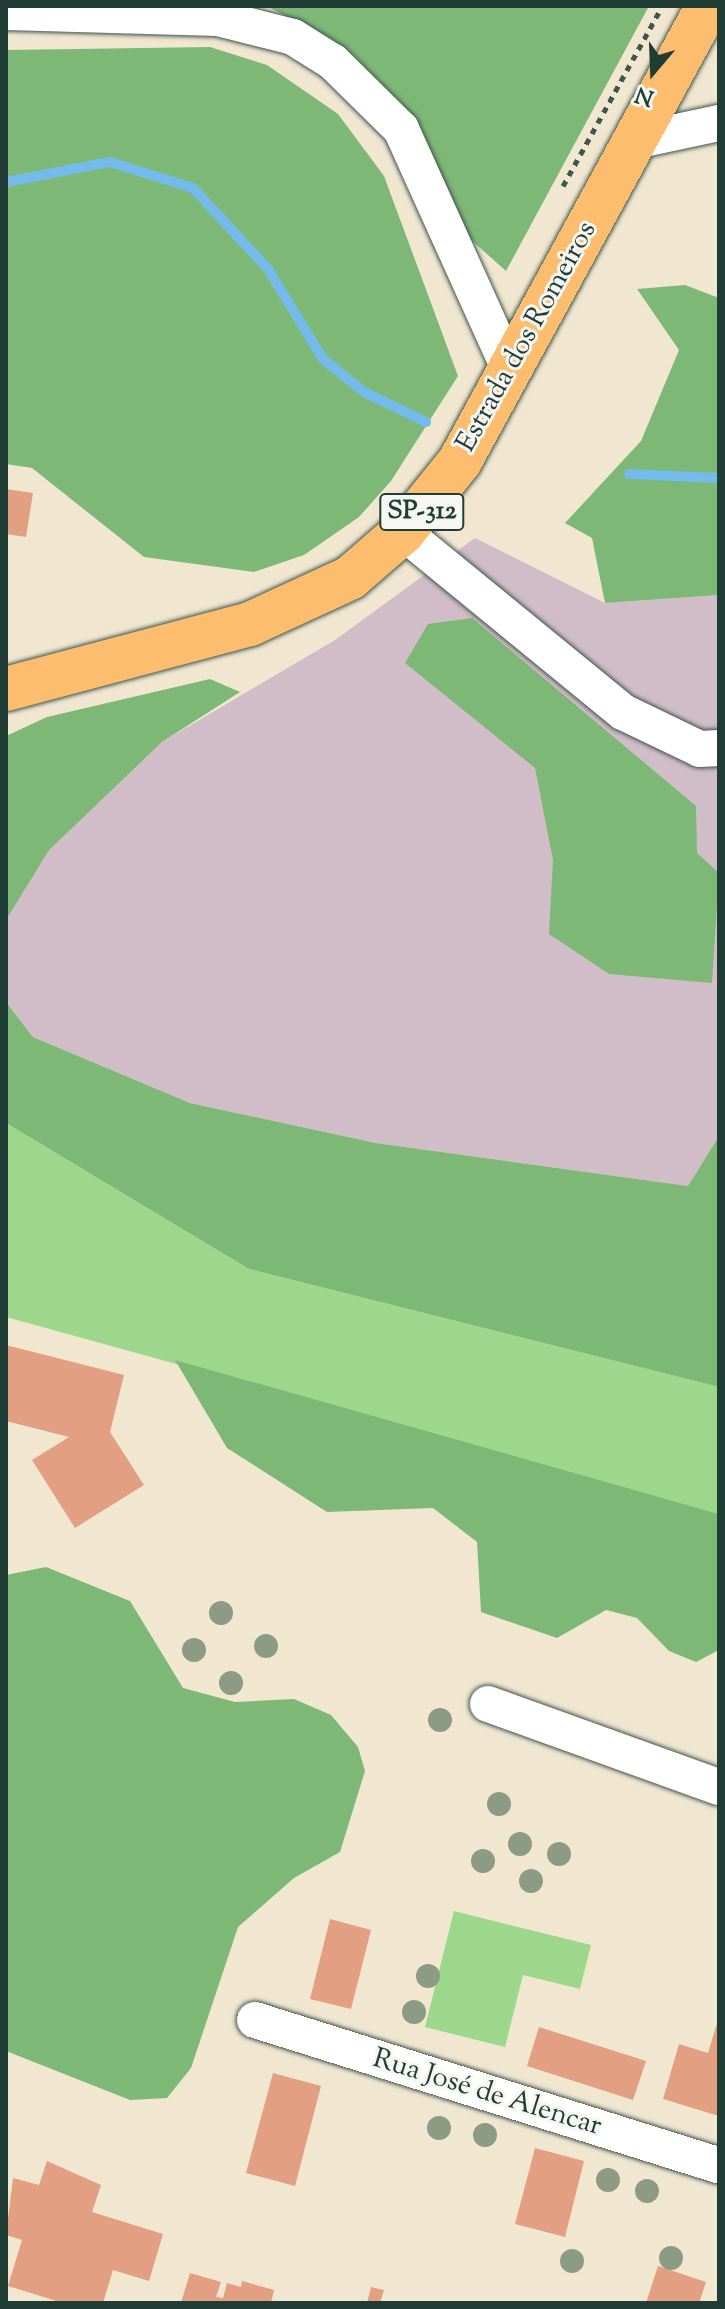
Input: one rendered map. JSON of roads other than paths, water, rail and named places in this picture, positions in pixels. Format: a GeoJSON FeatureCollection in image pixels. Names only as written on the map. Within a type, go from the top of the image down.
{"type":"FeatureCollection","features":[{"type":"Feature","properties":{"kind":"main road","name":"Estrada dos Romeiros"},"geometry":{"type":"LineString","coordinates":[[6,689],[250,624],[350,578],[403,532],[460,461],[708,6]]}},
{"type":"Feature","properties":{"kind":"street"},"geometry":{"type":"LineString","coordinates":[[6,12],[218,18],[293,37],[333,62],[401,129],[510,370]]}},
{"type":"Feature","properties":{"kind":"street"},"geometry":{"type":"LineString","coordinates":[[635,141],[719,123]]}},
{"type":"Feature","properties":{"kind":"street"},"geometry":{"type":"LineString","coordinates":[[403,532],[623,712],[700,749],[719,748]]}},
{"type":"Feature","properties":{"kind":"street"},"geometry":{"type":"LineString","coordinates":[[488,1704],[719,1787]]}},
{"type":"Feature","properties":{"kind":"street","name":"Rua José de Alencar"},"geometry":{"type":"LineString","coordinates":[[255,2020],[719,2165]]}},
{"type":"Feature","properties":{"kind":"waterway"},"geometry":{"type":"LineString","coordinates":[[6,182],[110,162],[193,188],[268,269],[323,359],[364,392],[426,422]]}},
{"type":"Feature","properties":{"kind":"waterway"},"geometry":{"type":"LineString","coordinates":[[629,474],[719,478]]}}]}
